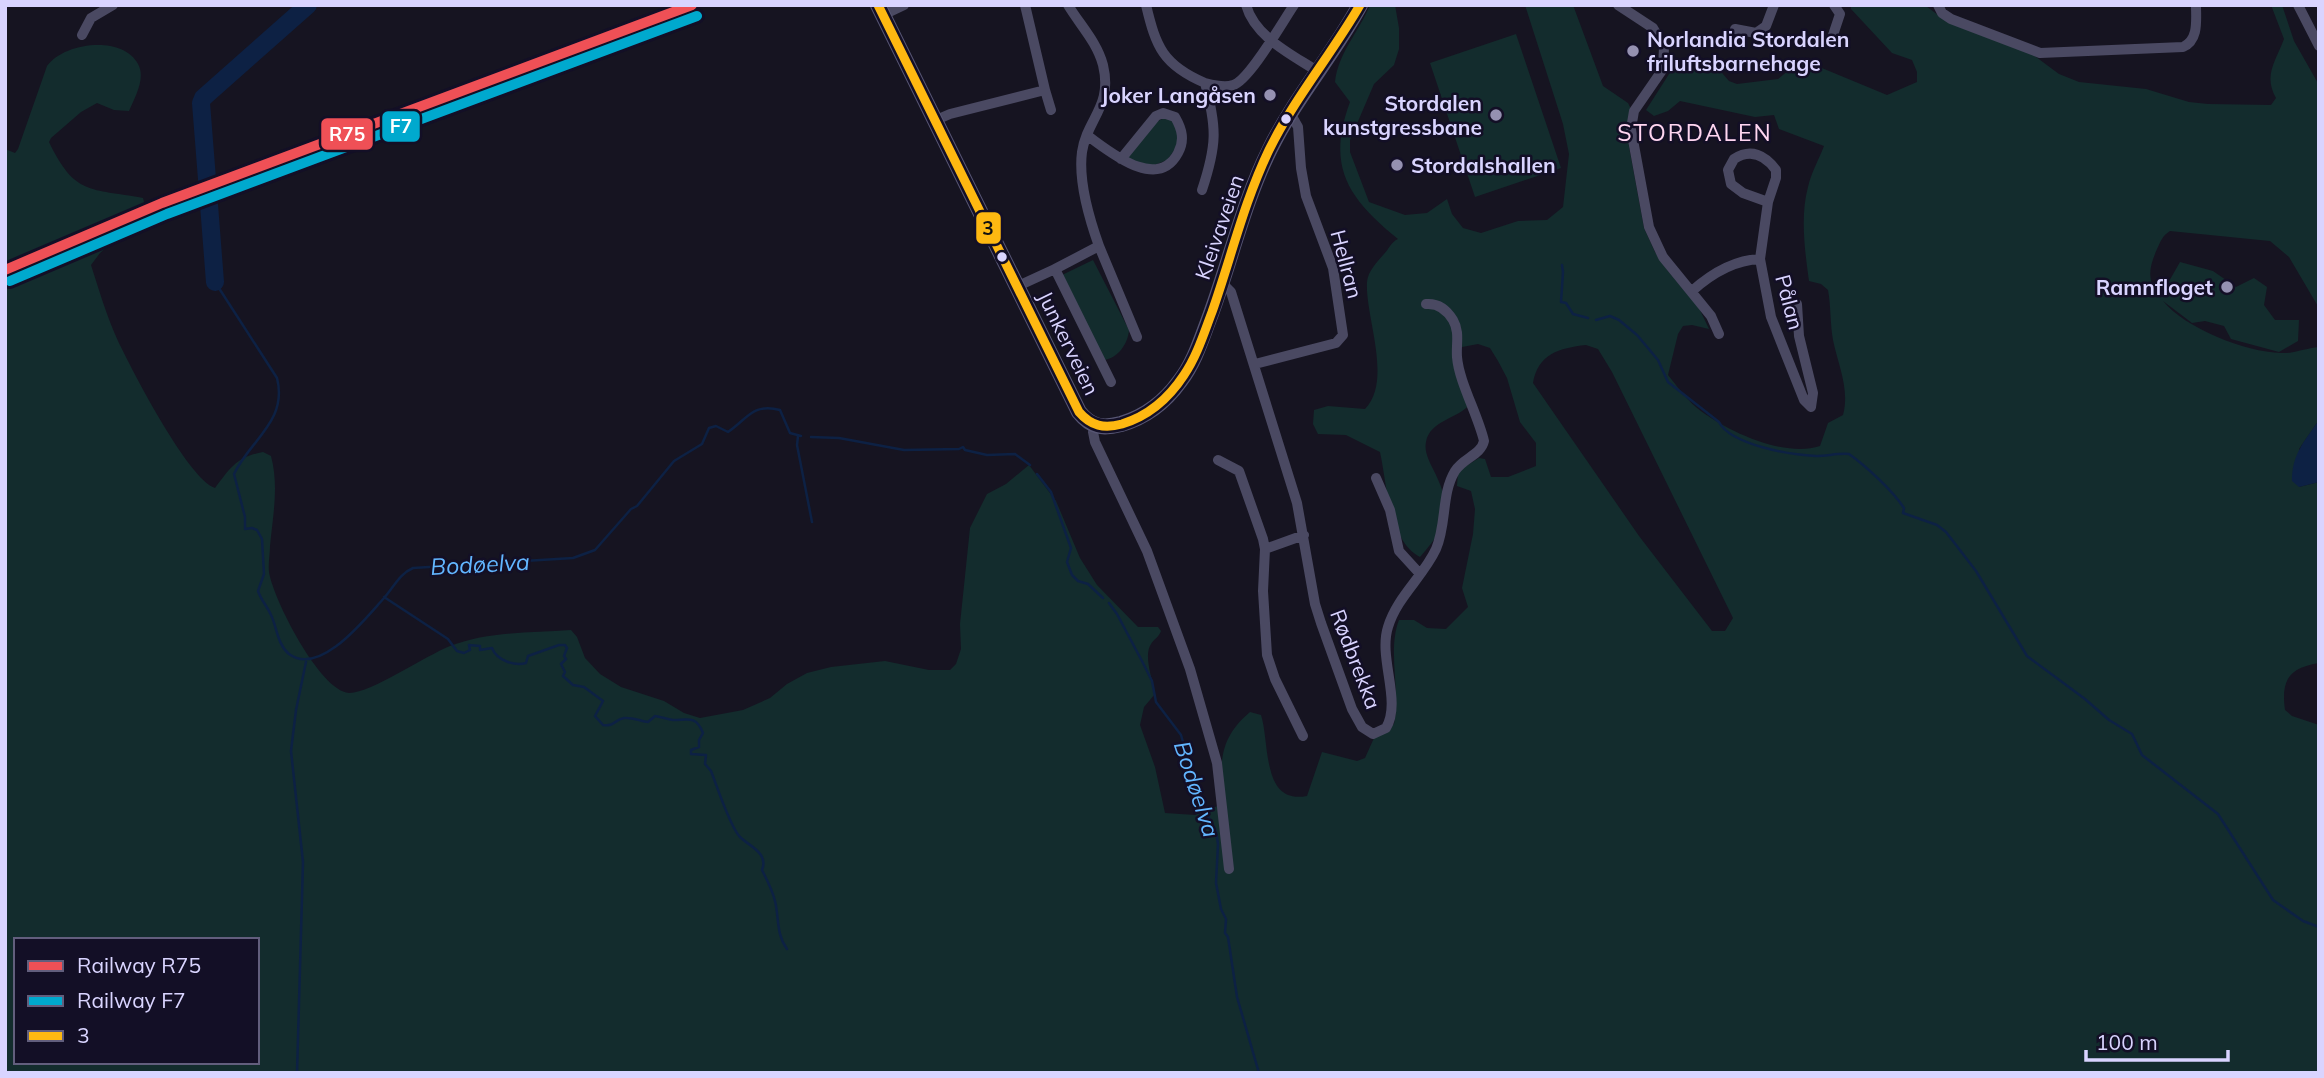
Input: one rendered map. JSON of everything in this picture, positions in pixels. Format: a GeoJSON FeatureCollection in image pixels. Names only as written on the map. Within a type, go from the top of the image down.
{"type":"FeatureCollection","features":[{"type":"Feature","properties":{"kind":"street"},"geometry":{"type":"LineString","coordinates":[[82,35],[91,18],[113,5]]}},
{"type":"Feature","properties":{"kind":"street"},"geometry":{"type":"LineString","coordinates":[[880,10],[904,5]]}},
{"type":"Feature","properties":{"kind":"street"},"geometry":{"type":"LineString","coordinates":[[1025,5],[1051,110]]}},
{"type":"Feature","properties":{"kind":"street"},"geometry":{"type":"LineString","coordinates":[[1068,5],[1097,48],[1106,83],[1104,98],[1083,151],[1084,193],[1100,246],[1137,337]]}},
{"type":"Feature","properties":{"kind":"street"},"geometry":{"type":"LineString","coordinates":[[1146,5],[1157,44],[1163,54],[1179,70],[1205,83],[1220,86],[1237,83],[1253,66],[1294,5]]}},
{"type":"Feature","properties":{"kind":"street"},"geometry":{"type":"LineString","coordinates":[[1246,5],[1253,22],[1271,40],[1317,71]]}},
{"type":"Feature","properties":{"kind":"street","name":"Kleivaveien"},"geometry":{"type":"LineString","coordinates":[[1095,427],[1118,424],[1140,416],[1174,390],[1193,359],[1260,171],[1290,113],[1360,5]]}},
{"type":"Feature","properties":{"kind":"street"},"geometry":{"type":"LineString","coordinates":[[1618,5],[1653,28],[1664,47],[1662,69],[1634,111],[1631,129],[1645,214],[1651,234],[1663,257],[1711,316],[1719,334]]}},
{"type":"Feature","properties":{"kind":"street"},"geometry":{"type":"LineString","coordinates":[[1735,29],[1756,33],[1766,26],[1774,5]]}},
{"type":"Feature","properties":{"kind":"street"},"geometry":{"type":"LineString","coordinates":[[1832,38],[1840,15],[1834,5]]}},
{"type":"Feature","properties":{"kind":"street"},"geometry":{"type":"LineString","coordinates":[[1938,5],[1942,13],[1951,19],[2040,52],[2183,47],[2194,38],[2196,5]]}},
{"type":"Feature","properties":{"kind":"street"},"geometry":{"type":"LineString","coordinates":[[2298,5],[2319,46]]}},
{"type":"Feature","properties":{"kind":"street","name":"Junkerveien"},"geometry":{"type":"LineString","coordinates":[[880,10],[1079,412],[1086,422],[1095,427],[1095,442],[1147,551],[1186,657],[1207,724],[1217,763],[1229,869]]}},
{"type":"Feature","properties":{"kind":"street"},"geometry":{"type":"LineString","coordinates":[[1202,190],[1215,136],[1212,106],[1205,83]]}},
{"type":"Feature","properties":{"kind":"street"},"geometry":{"type":"LineString","coordinates":[[936,120],[1045,90]]}},
{"type":"Feature","properties":{"kind":"street"},"geometry":{"type":"LineString","coordinates":[[1088,136],[1121,159],[1139,168],[1154,169],[1165,166],[1180,150],[1181,127],[1175,117],[1163,113],[1156,116],[1121,159]]}},
{"type":"Feature","properties":{"kind":"street","name":"Hellran"},"geometry":{"type":"LineString","coordinates":[[1255,364],[1336,344],[1343,335],[1333,268],[1306,196],[1298,127],[1290,113]]}},
{"type":"Feature","properties":{"kind":"street","name":"Pålan"},"geometry":{"type":"LineString","coordinates":[[1768,202],[1743,193],[1731,184],[1728,170],[1734,159],[1752,153],[1771,163],[1776,170],[1768,202],[1760,259],[1771,317],[1800,390],[1811,407],[1812,393],[1799,336],[1797,304]]}},
{"type":"Feature","properties":{"kind":"street"},"geometry":{"type":"LineString","coordinates":[[1018,286],[1100,246]]}},
{"type":"Feature","properties":{"kind":"street"},"geometry":{"type":"LineString","coordinates":[[1692,291],[1722,269],[1760,259]]}},
{"type":"Feature","properties":{"kind":"street"},"geometry":{"type":"LineString","coordinates":[[1055,269],[1111,382]]}},
{"type":"Feature","properties":{"kind":"street","name":"Rødbrekka"},"geometry":{"type":"LineString","coordinates":[[1222,283],[1231,292],[1297,503],[1321,623],[1357,719],[1362,727],[1373,734],[1385,728],[1391,716],[1385,642],[1392,614],[1436,549],[1449,482],[1458,466],[1479,450],[1484,441],[1457,362],[1457,335],[1453,321],[1443,309],[1426,304]]}},
{"type":"Feature","properties":{"kind":"street"},"geometry":{"type":"LineString","coordinates":[[1218,460],[1236,468],[1241,476],[1265,549],[1263,591],[1267,655],[1275,679],[1303,736]]}},
{"type":"Feature","properties":{"kind":"street"},"geometry":{"type":"LineString","coordinates":[[1376,478],[1390,510],[1402,557],[1420,574]]}},
{"type":"Feature","properties":{"kind":"street"},"geometry":{"type":"LineString","coordinates":[[1265,549],[1304,535]]}},
{"type":"Feature","properties":{"kind":"green space"},"geometry":{"type":"Polygon","coordinates":[[[1370,5],[1395,5],[1399,49],[1394,65],[1374,84],[1350,140],[1350,152],[1369,202],[1405,215],[1427,213],[1447,199],[1452,214],[1463,228],[1481,233],[1518,221],[1547,220],[1563,207],[1569,154],[1563,124],[1525,5],[1573,5],[1603,86],[1628,103],[1631,109],[1627,136],[1644,228],[1655,252],[1699,308],[1709,329],[1683,326],[1678,334],[1668,375],[1693,404],[1723,425],[1773,445],[1806,449],[1820,446],[1828,423],[1843,415],[1845,405],[1844,386],[1832,334],[1828,290],[1821,284],[1809,281],[1805,246],[1806,198],[1811,177],[1824,146],[1779,129],[1774,115],[1755,117],[1680,101],[1668,111],[1654,116],[1646,110],[1671,71],[1682,72],[1695,66],[1716,66],[1729,81],[1737,84],[1778,79],[1799,62],[1817,66],[1887,95],[1917,82],[1917,72],[1912,60],[1892,53],[1851,9],[1851,5],[1926,6],[1942,18],[2032,54],[2059,74],[2079,82],[2146,89],[2189,102],[2271,105],[2276,98],[2272,90],[2271,75],[2284,39],[2271,5],[2282,5],[2294,41],[2319,85],[2319,308],[2289,257],[2270,241],[2170,231],[2163,237],[2157,249],[2150,274],[2152,285],[2160,297],[2180,262],[2213,271],[2236,287],[2254,278],[2267,287],[2264,305],[2275,320],[2299,320],[2298,341],[2279,352],[2231,339],[2224,326],[2205,321],[2192,323],[2163,301],[2173,311],[2201,329],[2250,348],[2286,353],[2319,347],[2319,420],[2299,449],[2299,487],[2319,482],[2319,663],[2294,672],[2286,684],[2284,700],[2285,710],[2292,716],[2319,725],[2319,1073],[5,1073],[5,149],[15,153],[18,149],[47,66],[55,58],[79,47],[107,46],[120,49],[138,64],[140,81],[129,111],[114,110],[97,103],[81,112],[49,142],[58,160],[76,181],[97,190],[143,198],[145,206],[134,223],[100,253],[91,265],[110,323],[162,422],[190,465],[204,480],[215,488],[241,460],[263,452],[271,456],[275,489],[269,566],[272,585],[300,642],[312,661],[337,688],[349,693],[358,692],[465,641],[510,634],[571,630],[577,637],[585,658],[600,674],[621,687],[664,701],[684,713],[700,718],[743,710],[770,698],[807,673],[831,667],[885,661],[929,670],[950,670],[956,664],[961,649],[960,624],[970,528],[987,494],[1006,484],[1029,465],[1056,501],[1080,558],[1097,585],[1138,627],[1158,627],[1161,631],[1151,644],[1148,655],[1155,694],[1144,707],[1140,725],[1155,767],[1165,813],[1195,815],[1225,803],[1223,753],[1232,732],[1250,712],[1261,715],[1267,755],[1275,781],[1282,791],[1292,796],[1307,796],[1322,752],[1357,761],[1365,758],[1374,738],[1394,724],[1394,645],[1399,620],[1414,620],[1427,628],[1446,629],[1468,607],[1462,588],[1475,509],[1471,491],[1457,486],[1458,471],[1479,458],[1485,459],[1491,477],[1508,477],[1536,466],[1536,443],[1520,422],[1507,378],[1490,348],[1478,344],[1462,347],[1458,356],[1470,404],[1433,429],[1426,442],[1427,456],[1443,495],[1445,515],[1437,535],[1420,557],[1410,549],[1396,525],[1380,452],[1346,435],[1318,434],[1313,424],[1314,410],[1328,406],[1365,409],[1373,397],[1377,382],[1377,365],[1367,282],[1373,267],[1398,239],[1355,195],[1346,180],[1341,163],[1340,145],[1350,102],[1335,82],[1344,52],[1370,5]],[[1586,345],[1551,354],[1540,365],[1533,383],[1639,536],[1712,631],[1725,631],[1733,618],[1612,372],[1598,349],[1586,345]]]}},
{"type":"Feature","properties":{"kind":"green space","name":"Stordalen kunstgressbane"},"geometry":{"type":"Polygon","coordinates":[[[1516,34],[1561,168],[1475,197],[1430,63],[1516,34]]]}},
{"type":"Feature","properties":{"kind":"green space"},"geometry":{"type":"Polygon","coordinates":[[[1167,117],[1178,127],[1178,145],[1167,160],[1152,166],[1128,159],[1153,123],[1167,117]]]}},
{"type":"Feature","properties":{"kind":"green space"},"geometry":{"type":"Polygon","coordinates":[[[1093,260],[1129,330],[1121,350],[1104,360],[1062,275],[1093,260]]]}},
{"type":"Feature","properties":{"kind":"water"},"geometry":{"type":"Polygon","coordinates":[[[2319,420],[2319,482],[2299,487],[2292,481],[2294,463],[2319,420]]]}},
{"type":"Feature","properties":{"kind":"waterway"},"geometry":{"type":"LineString","coordinates":[[207,179],[201,103],[203,98],[308,5]]}},
{"type":"Feature","properties":{"kind":"waterway"},"geometry":{"type":"LineString","coordinates":[[208,192],[215,282]]}},
{"type":"Feature","properties":{"kind":"waterway"},"geometry":{"type":"LineString","coordinates":[[1562,265],[1561,302],[1566,303],[1573,314],[1588,318]]}},
{"type":"Feature","properties":{"kind":"waterway","name":"Bodøelva"},"geometry":{"type":"LineString","coordinates":[[215,282],[277,378],[279,393],[272,418],[234,474],[245,517],[245,529],[257,530],[262,539],[264,574],[258,591],[271,615],[282,645],[289,654],[301,659],[314,658],[341,642],[366,619],[400,577],[413,568],[573,558],[595,550],[631,509],[637,506],[674,461],[702,444],[709,428],[716,426],[728,432],[751,413],[771,408],[780,410],[790,433],[801,436]]}},
{"type":"Feature","properties":{"kind":"waterway"},"geometry":{"type":"LineString","coordinates":[[1596,320],[1610,316],[1637,335],[1658,360],[1668,382],[1736,437],[1748,443],[1792,453],[1816,456],[1849,454],[1893,494],[1904,508],[1903,513],[1937,525],[1946,532],[1976,571],[2027,656],[2109,720],[2132,734],[2142,755],[2218,814],[2273,900],[2303,921],[2319,927]]}},
{"type":"Feature","properties":{"kind":"waterway"},"geometry":{"type":"LineString","coordinates":[[798,436],[797,445],[812,522]]}},
{"type":"Feature","properties":{"kind":"waterway","name":"Bodøelva"},"geometry":{"type":"LineString","coordinates":[[811,437],[839,438],[904,450],[963,447],[965,450],[987,455],[1015,454],[1030,465]]}},
{"type":"Feature","properties":{"kind":"waterway","name":"Bodøelva"},"geometry":{"type":"LineString","coordinates":[[1037,474],[1051,492],[1071,548],[1067,562],[1072,575],[1078,581],[1088,584],[1103,598]]}},
{"type":"Feature","properties":{"kind":"waterway"},"geometry":{"type":"LineString","coordinates":[[384,597],[448,639],[457,651],[464,653],[470,650],[469,645],[480,646],[480,650],[492,648],[502,659],[522,664],[526,663],[528,656],[565,645],[566,659],[561,664],[565,672],[563,676],[573,685],[584,687],[603,701],[595,716],[603,725],[610,725],[624,718],[648,722],[655,716],[697,723],[703,733],[699,747],[691,750],[691,754],[706,755],[705,764],[711,771],[732,825],[740,837],[757,850],[763,859],[762,870],[774,897],[779,931],[787,949]]}},
{"type":"Feature","properties":{"kind":"waterway","name":"Bodøelva"},"geometry":{"type":"LineString","coordinates":[[1109,603],[1152,681],[1156,702],[1181,735],[1200,801],[1216,831],[1216,883],[1221,909],[1226,919],[1225,933],[1228,937],[1237,997],[1259,1073]]}},
{"type":"Feature","properties":{"kind":"waterway"},"geometry":{"type":"LineString","coordinates":[[297,1073],[303,862],[291,751],[306,662]]}},
{"type":"Feature","properties":{"kind":"rail line","name":"R75"},"geometry":{"type":"LineString","coordinates":[[5,270],[162,203],[692,5]]}},
{"type":"Feature","properties":{"kind":"rail line","name":"F7"},"geometry":{"type":"LineString","coordinates":[[10,281],[167,214],[697,16]]}},
{"type":"Feature","properties":{"kind":"transit line","name":"3"},"geometry":{"type":"LineString","coordinates":[[878,5],[1079,412],[1093,423],[1109,426],[1132,421],[1157,405],[1172,391],[1189,368],[1212,312],[1245,210],[1269,150],[1360,5]]}},
{"type":"Feature","properties":{"kind":"place","name":"Norlandia Stordalen friluftsbarnehage"},"geometry":{"type":"Point","coordinates":[1633,51]}},
{"type":"Feature","properties":{"kind":"place","name":"Joker Langåsen"},"geometry":{"type":"Point","coordinates":[1270,95]}},
{"type":"Feature","properties":{"kind":"place","name":"Stordalen kunstgressbane"},"geometry":{"type":"Point","coordinates":[1496,115]}},
{"type":"Feature","properties":{"kind":"place","name":"Stordalshallen"},"geometry":{"type":"Point","coordinates":[1397,165]}},
{"type":"Feature","properties":{"kind":"place","name":"Ramnfloget"},"geometry":{"type":"Point","coordinates":[2227,287]}},
{"type":"Feature","properties":{"kind":"district","name":"STORDALEN"},"geometry":{"type":"Point","coordinates":[1695,132]}}]}
